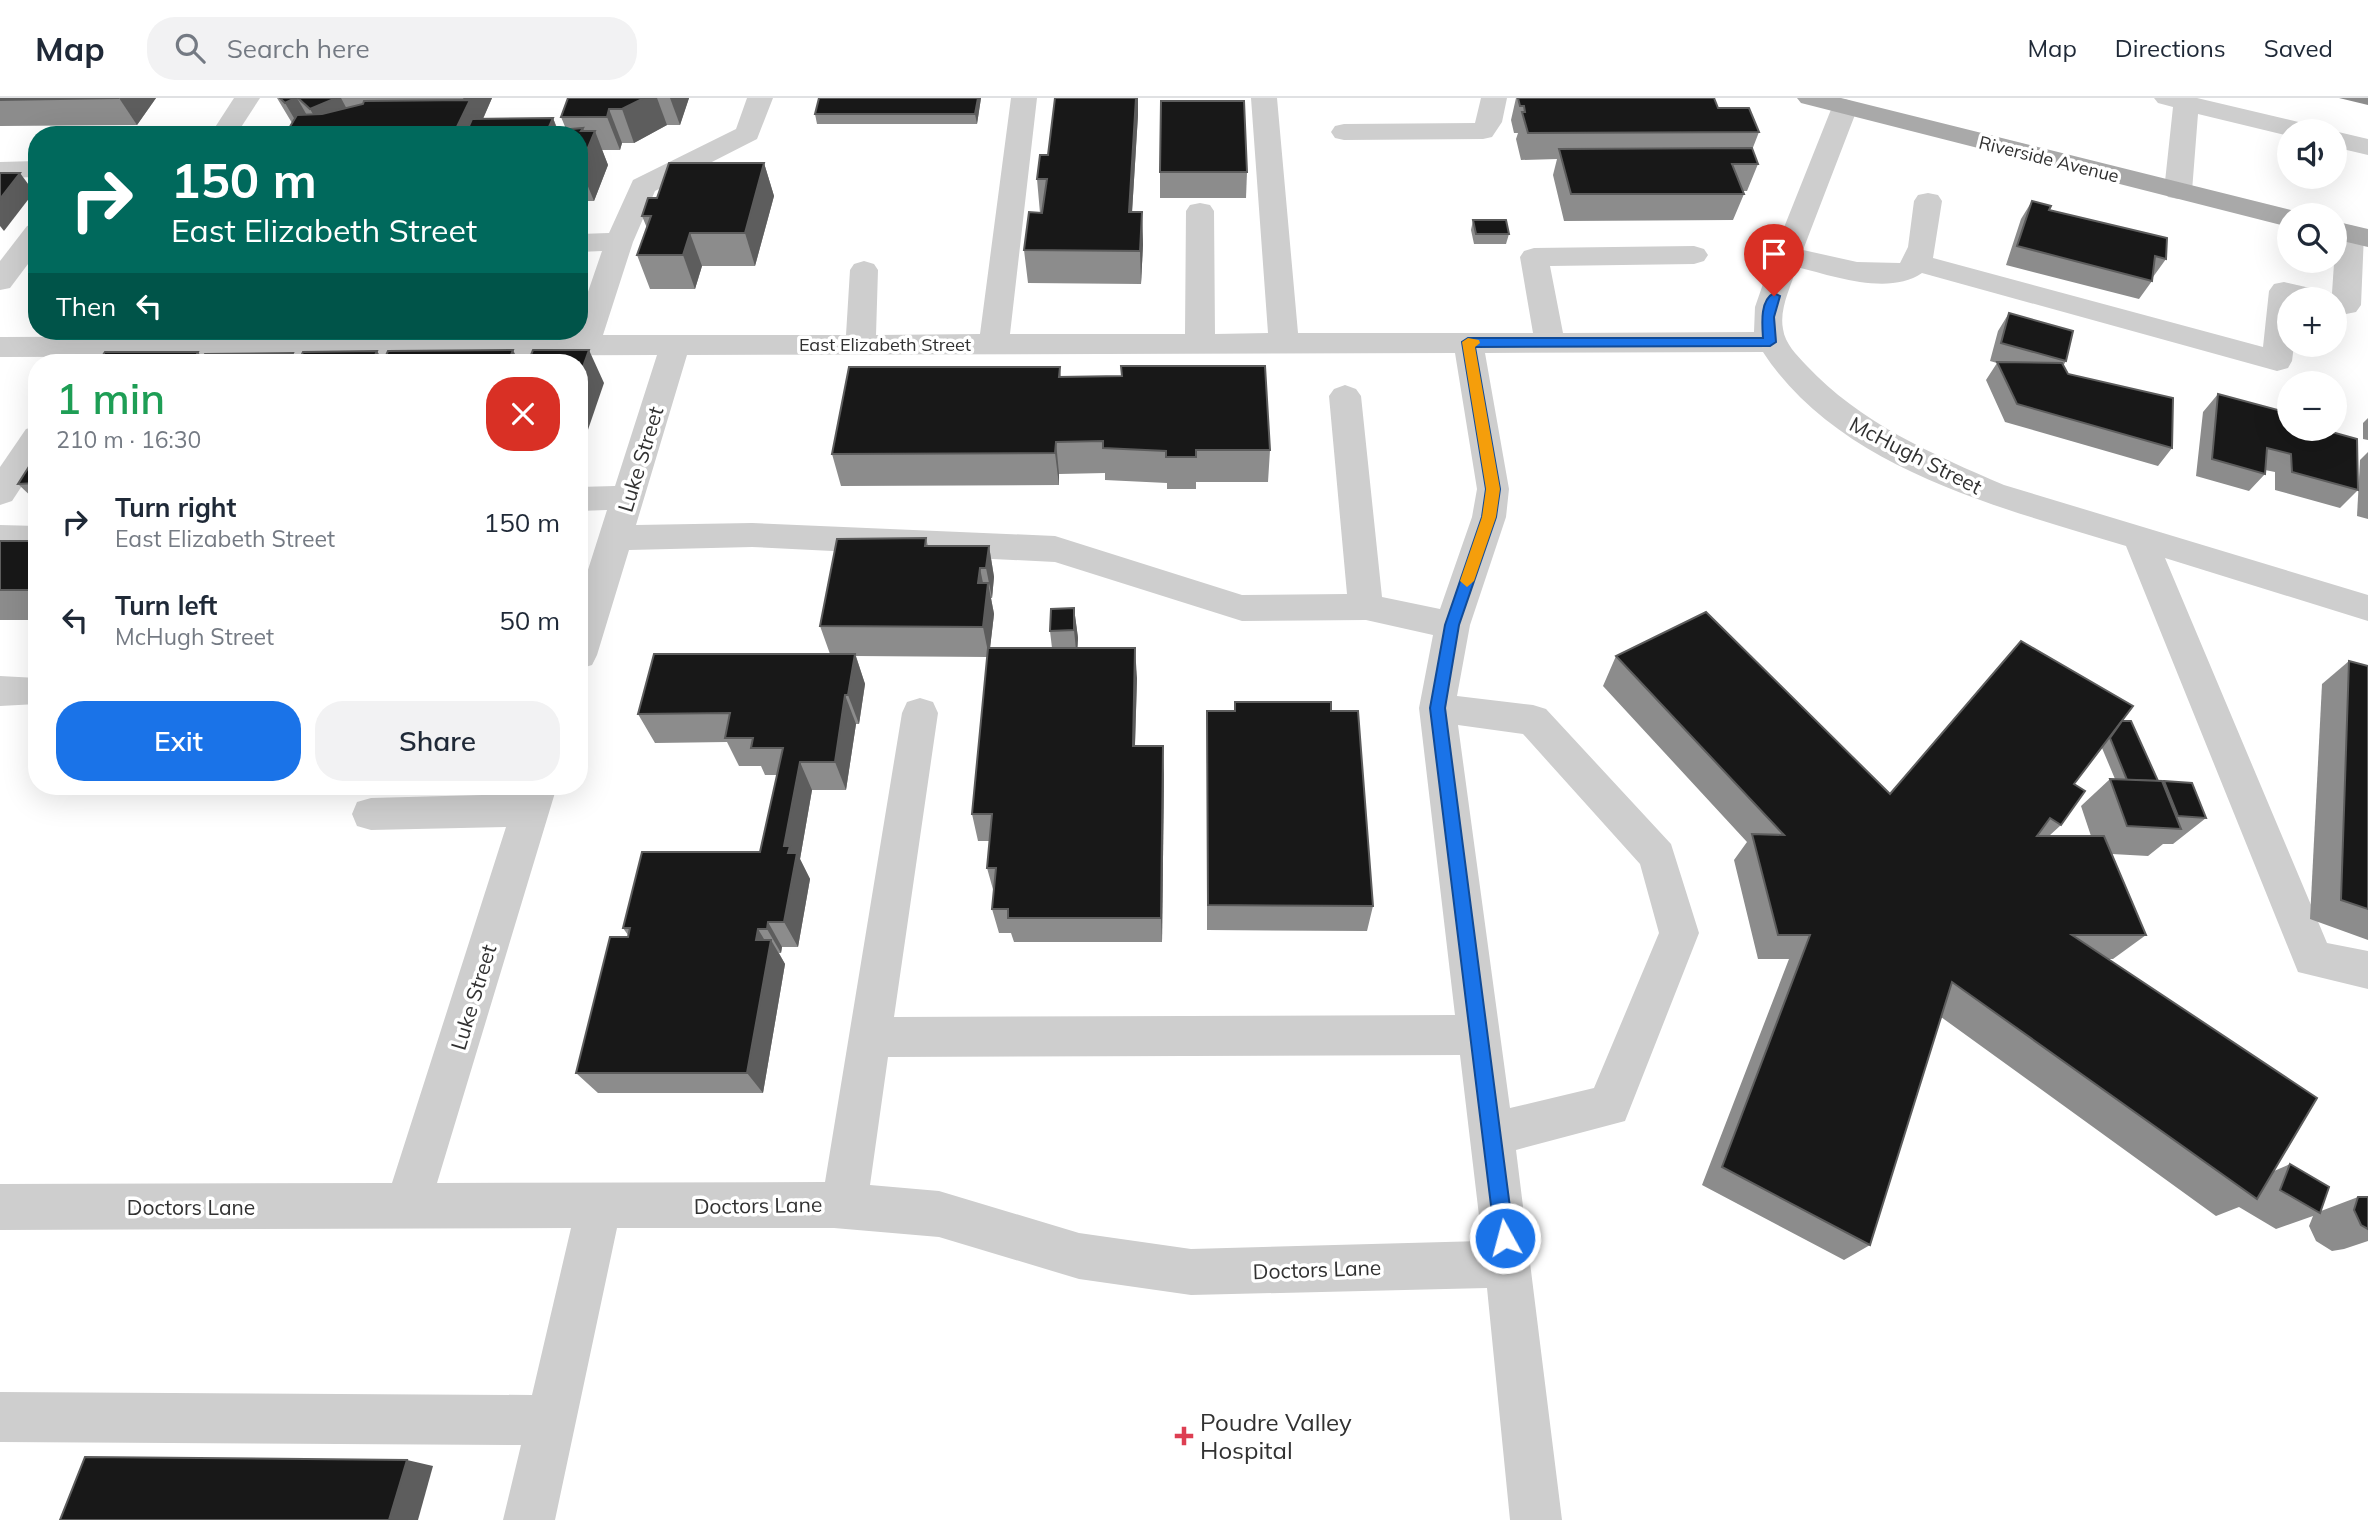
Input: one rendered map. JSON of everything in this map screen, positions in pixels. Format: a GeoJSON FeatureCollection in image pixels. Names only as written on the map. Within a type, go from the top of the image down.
{"type":"FeatureCollection","features":[{"type":"Feature","properties":{"kind":"main road","name":"Riverside Avenue"},"geometry":{"type":"LineString","coordinates":[[1810,98],[2277,215]]}},
{"type":"Feature","properties":{"kind":"street"},"geometry":{"type":"LineString","coordinates":[[229,126],[247,98]]}},
{"type":"Feature","properties":{"kind":"street"},"geometry":{"type":"LineString","coordinates":[[588,337],[619,242],[643,186],[748,133],[760,98]]}},
{"type":"Feature","properties":{"kind":"street"},"geometry":{"type":"LineString","coordinates":[[994,344],[1024,98]]}},
{"type":"Feature","properties":{"kind":"street"},"geometry":{"type":"LineString","coordinates":[[1264,98],[1284,343]]}},
{"type":"Feature","properties":{"kind":"street"},"geometry":{"type":"LineString","coordinates":[[1344,132],[1483,131],[1489,122],[1494,98]]}},
{"type":"Feature","properties":{"kind":"street"},"geometry":{"type":"LineString","coordinates":[[2178,191],[2176,101],[2277,125]]}},
{"type":"Feature","properties":{"kind":"street"},"geometry":{"type":"LineString","coordinates":[[1770,342],[1768,317],[1787,255],[1845,107]]}},
{"type":"Feature","properties":{"kind":"street"},"geometry":{"type":"LineString","coordinates":[[2347,142],[2368,147]]}},
{"type":"Feature","properties":{"kind":"street"},"geometry":{"type":"LineString","coordinates":[[0,170],[28,169]]}},
{"type":"Feature","properties":{"kind":"street"},"geometry":{"type":"LineString","coordinates":[[1787,255],[1880,274],[1908,272],[1917,264],[1928,201]]}},
{"type":"Feature","properties":{"kind":"street"},"geometry":{"type":"LineString","coordinates":[[1200,211],[1200,343]]}},
{"type":"Feature","properties":{"kind":"street"},"geometry":{"type":"LineString","coordinates":[[2344,287],[2351,234]]}},
{"type":"Feature","properties":{"kind":"street"},"geometry":{"type":"LineString","coordinates":[[588,243],[619,242]]}},
{"type":"Feature","properties":{"kind":"street"},"geometry":{"type":"LineString","coordinates":[[0,281],[19,247]]}},
{"type":"Feature","properties":{"kind":"street"},"geometry":{"type":"LineString","coordinates":[[1550,344],[1534,257],[1693,255]]}},
{"type":"Feature","properties":{"kind":"street"},"geometry":{"type":"LineString","coordinates":[[1917,264],[2277,361],[2277,357]]}},
{"type":"Feature","properties":{"kind":"street"},"geometry":{"type":"LineString","coordinates":[[860,345],[864,270]]}},
{"type":"Feature","properties":{"kind":"street","name":"East Elizabeth Street"},"geometry":{"type":"LineString","coordinates":[[98,354],[194,340]]}},
{"type":"Feature","properties":{"kind":"street","name":"East Elizabeth Street"},"geometry":{"type":"LineString","coordinates":[[359,340],[860,345],[1770,342]]}},
{"type":"Feature","properties":{"kind":"street"},"geometry":{"type":"LineString","coordinates":[[1468,342],[1493,489],[1489,517],[1452,625],[1437,708],[1508,1264],[1536,1520]]}},
{"type":"Feature","properties":{"kind":"street","name":"McHugh Street"},"geometry":{"type":"LineString","coordinates":[[1770,342],[1804,383],[1843,418],[1936,470],[1992,493],[2368,608]]}},
{"type":"Feature","properties":{"kind":"street","name":"Luke Street"},"geometry":{"type":"LineString","coordinates":[[588,626],[676,343]]}},
{"type":"Feature","properties":{"kind":"street","name":"East Elizabeth Street"},"geometry":{"type":"LineString","coordinates":[[0,347],[80,354]]}},
{"type":"Feature","properties":{"kind":"street"},"geometry":{"type":"LineString","coordinates":[[1345,396],[1367,607]]}},
{"type":"Feature","properties":{"kind":"street"},"geometry":{"type":"LineString","coordinates":[[0,493],[28,451]]}},
{"type":"Feature","properties":{"kind":"street"},"geometry":{"type":"LineString","coordinates":[[588,499],[628,498]]}},
{"type":"Feature","properties":{"kind":"street"},"geometry":{"type":"LineString","coordinates":[[615,538],[752,535],[1055,549],[1242,608],[1367,607],[1452,625]]}},
{"type":"Feature","properties":{"kind":"street"},"geometry":{"type":"LineString","coordinates":[[0,537],[28,538]]}},
{"type":"Feature","properties":{"kind":"street"},"geometry":{"type":"LineString","coordinates":[[2139,537],[2313,959],[2368,970]]}},
{"type":"Feature","properties":{"kind":"street"},"geometry":{"type":"LineString","coordinates":[[1437,708],[1533,720],[1657,856],[1679,933],[1609,1107],[1492,1134]]}},
{"type":"Feature","properties":{"kind":"street"},"geometry":{"type":"LineString","coordinates":[[844,1206],[920,713]]}},
{"type":"Feature","properties":{"kind":"street"},"geometry":{"type":"LineString","coordinates":[[371,814],[535,798]]}},
{"type":"Feature","properties":{"kind":"street","name":"Luke Street"},"geometry":{"type":"LineString","coordinates":[[407,1208],[535,798]]}},
{"type":"Feature","properties":{"kind":"street"},"geometry":{"type":"LineString","coordinates":[[869,1037],[1479,1035]]}},
{"type":"Feature","properties":{"kind":"street","name":"Doctors Lane"},"geometry":{"type":"LineString","coordinates":[[0,1207],[844,1206],[939,1214],[1079,1256],[1191,1272],[1508,1264]]}},
{"type":"Feature","properties":{"kind":"street"},"geometry":{"type":"LineString","coordinates":[[529,1520],[599,1207]]}},
{"type":"Feature","properties":{"kind":"street"},"geometry":{"type":"LineString","coordinates":[[0,1417],[552,1420]]}},
{"type":"Feature","properties":{"kind":"building"},"geometry":{"type":"Polygon","coordinates":[[[0,98],[119,98],[0,100],[0,98]]]}},
{"type":"Feature","properties":{"kind":"building"},"geometry":{"type":"Polygon","coordinates":[[[280,98],[295,98],[285,103],[280,98]]]}},
{"type":"Feature","properties":{"kind":"building"},"geometry":{"type":"Polygon","coordinates":[[[298,98],[336,98],[310,109],[298,98]]]}},
{"type":"Feature","properties":{"kind":"building"},"geometry":{"type":"Polygon","coordinates":[[[568,98],[644,98],[622,109],[609,109],[607,117],[561,117],[568,98]]]}},
{"type":"Feature","properties":{"kind":"building"},"geometry":{"type":"Polygon","coordinates":[[[819,98],[978,98],[975,114],[815,114],[819,98]]]}},
{"type":"Feature","properties":{"kind":"building"},"geometry":{"type":"Polygon","coordinates":[[[1055,98],[1136,98],[1129,212],[1142,212],[1140,251],[1024,250],[1029,212],[1042,213],[1047,179],[1037,179],[1040,155],[1048,155],[1055,98]]]}},
{"type":"Feature","properties":{"kind":"building"},"geometry":{"type":"Polygon","coordinates":[[[1518,98],[1714,98],[1718,108],[1749,108],[1759,132],[1528,133],[1522,112],[1525,112],[1524,106],[1520,106],[1518,98]]]}},
{"type":"Feature","properties":{"kind":"building"},"geometry":{"type":"Polygon","coordinates":[[[470,100],[457,126],[290,126],[297,115],[322,114],[363,104],[364,101],[470,100]]]}},
{"type":"Feature","properties":{"kind":"building"},"geometry":{"type":"Polygon","coordinates":[[[1161,101],[1244,101],[1247,172],[1160,172],[1161,101]]]}},
{"type":"Feature","properties":{"kind":"building"},"geometry":{"type":"Polygon","coordinates":[[[553,118],[549,126],[469,126],[472,119],[553,118]]]}},
{"type":"Feature","properties":{"kind":"building"},"geometry":{"type":"Polygon","coordinates":[[[588,131],[595,131],[588,148],[588,131]]]}},
{"type":"Feature","properties":{"kind":"building"},"geometry":{"type":"Polygon","coordinates":[[[1752,148],[1758,164],[1732,164],[1744,194],[1571,194],[1559,149],[1752,148]]]}},
{"type":"Feature","properties":{"kind":"building"},"geometry":{"type":"Polygon","coordinates":[[[669,163],[764,163],[745,233],[690,233],[683,255],[637,255],[651,216],[642,216],[648,198],[657,198],[669,163]]]}},
{"type":"Feature","properties":{"kind":"building"},"geometry":{"type":"Polygon","coordinates":[[[0,173],[20,173],[0,199],[0,173]]]}},
{"type":"Feature","properties":{"kind":"building"},"geometry":{"type":"Polygon","coordinates":[[[2032,201],[2051,206],[2049,210],[2167,238],[2166,259],[2155,256],[2152,281],[2017,246],[2032,201]]]}},
{"type":"Feature","properties":{"kind":"building"},"geometry":{"type":"Polygon","coordinates":[[[1473,220],[1506,220],[1509,234],[1476,234],[1473,220]]]}},
{"type":"Feature","properties":{"kind":"building"},"geometry":{"type":"Polygon","coordinates":[[[2009,313],[2073,331],[2066,361],[2001,343],[2009,313]]]}},
{"type":"Feature","properties":{"kind":"building"},"geometry":{"type":"Polygon","coordinates":[[[513,350],[511,354],[387,354],[388,351],[513,350]]]}},
{"type":"Feature","properties":{"kind":"building"},"geometry":{"type":"Polygon","coordinates":[[[533,350],[589,350],[588,354],[531,354],[533,350]]]}},
{"type":"Feature","properties":{"kind":"building"},"geometry":{"type":"Polygon","coordinates":[[[377,351],[376,354],[302,354],[377,351]]]}},
{"type":"Feature","properties":{"kind":"building"},"geometry":{"type":"Polygon","coordinates":[[[105,352],[198,352],[197,354],[104,354],[105,352]]]}},
{"type":"Feature","properties":{"kind":"building"},"geometry":{"type":"Polygon","coordinates":[[[293,353],[292,354],[205,354],[293,353]]]}},
{"type":"Feature","properties":{"kind":"building"},"geometry":{"type":"Polygon","coordinates":[[[1997,362],[2062,363],[2068,374],[2173,398],[2172,448],[2017,404],[1997,362]]]}},
{"type":"Feature","properties":{"kind":"building"},"geometry":{"type":"Polygon","coordinates":[[[1121,366],[1265,366],[1270,450],[1196,450],[1196,457],[1166,457],[1166,451],[1103,448],[1103,441],[1056,442],[1055,453],[832,454],[849,367],[1060,367],[1059,377],[1122,376],[1121,366]]]}},
{"type":"Feature","properties":{"kind":"building"},"geometry":{"type":"Polygon","coordinates":[[[2218,394],[2277,410],[2277,441],[2347,441],[2347,436],[2357,439],[2358,490],[2292,472],[2291,454],[2267,448],[2265,474],[2212,459],[2218,394]]]}},
{"type":"Feature","properties":{"kind":"building"},"geometry":{"type":"Polygon","coordinates":[[[28,468],[28,483],[18,484],[28,468]]]}},
{"type":"Feature","properties":{"kind":"building"},"geometry":{"type":"Polygon","coordinates":[[[926,538],[925,546],[989,546],[986,568],[980,568],[978,583],[988,583],[983,627],[820,626],[837,539],[926,538]]]}},
{"type":"Feature","properties":{"kind":"building"},"geometry":{"type":"Polygon","coordinates":[[[0,541],[28,541],[28,590],[0,590],[0,541]]]}},
{"type":"Feature","properties":{"kind":"building"},"geometry":{"type":"Polygon","coordinates":[[[1074,608],[1074,630],[1050,631],[1051,609],[1074,608]]]}},
{"type":"Feature","properties":{"kind":"building"},"geometry":{"type":"Polygon","coordinates":[[[1706,612],[1890,794],[2021,641],[2133,706],[2074,784],[2085,791],[2061,825],[2050,818],[2037,836],[2104,836],[2146,935],[2072,935],[2317,1098],[2257,1199],[1952,982],[1870,1245],[1722,1167],[1810,935],[1778,935],[1752,834],[1784,835],[1616,656],[1706,612]]]}},
{"type":"Feature","properties":{"kind":"building"},"geometry":{"type":"Polygon","coordinates":[[[988,648],[1135,648],[1133,746],[1163,746],[1161,918],[1008,918],[1008,909],[992,909],[996,868],[987,868],[992,814],[972,814],[988,648]]]}},
{"type":"Feature","properties":{"kind":"building"},"geometry":{"type":"Polygon","coordinates":[[[654,654],[855,654],[848,695],[845,695],[835,762],[800,762],[784,846],[790,846],[788,853],[797,853],[784,922],[768,922],[767,929],[758,929],[756,940],[771,940],[747,1073],[576,1073],[610,937],[628,937],[630,928],[623,928],[642,852],[760,852],[783,748],[751,748],[753,738],[725,738],[730,713],[638,714],[654,654]]]}},
{"type":"Feature","properties":{"kind":"building"},"geometry":{"type":"Polygon","coordinates":[[[2349,661],[2368,666],[2368,909],[2341,900],[2349,661]]]}},
{"type":"Feature","properties":{"kind":"building"},"geometry":{"type":"Polygon","coordinates":[[[1235,702],[1331,702],[1331,711],[1358,711],[1373,906],[1208,905],[1207,711],[1235,711],[1235,702]]]}},
{"type":"Feature","properties":{"kind":"building"},"geometry":{"type":"Polygon","coordinates":[[[2122,721],[2131,721],[2158,781],[2127,780],[2110,738],[2122,721]]]}},
{"type":"Feature","properties":{"kind":"building"},"geometry":{"type":"Polygon","coordinates":[[[2110,779],[2162,781],[2181,829],[2127,826],[2110,779]]]}},
{"type":"Feature","properties":{"kind":"building"},"geometry":{"type":"Polygon","coordinates":[[[2164,781],[2192,783],[2206,818],[2178,816],[2164,781]]]}},
{"type":"Feature","properties":{"kind":"building"},"geometry":{"type":"Polygon","coordinates":[[[2290,1164],[2329,1187],[2320,1213],[2280,1190],[2290,1164]]]}},
{"type":"Feature","properties":{"kind":"building"},"geometry":{"type":"Polygon","coordinates":[[[2358,1197],[2368,1197],[2368,1229],[2361,1225],[2354,1210],[2358,1197]]]}},
{"type":"Feature","properties":{"kind":"building"},"geometry":{"type":"Polygon","coordinates":[[[85,1457],[407,1460],[389,1520],[60,1520],[85,1457]]]}},
{"type":"Feature","properties":{"kind":"slow traffic"},"geometry":{"type":"LineString","coordinates":[[1467,581],[1489,517],[1493,489],[1468,342],[1474,343]]}},
{"type":"Feature","properties":{"kind":"place","name":"Poudre Valley Hospital"},"geometry":{"type":"Point","coordinates":[1184,1436]}},
{"type":"Feature","properties":{"kind":"route"},"geometry":{"type":"LineString","coordinates":[[1505,1238],[1437,708],[1452,625],[1489,517],[1493,489],[1468,342],[1770,342],[1768,317],[1774,296]]}}]}
